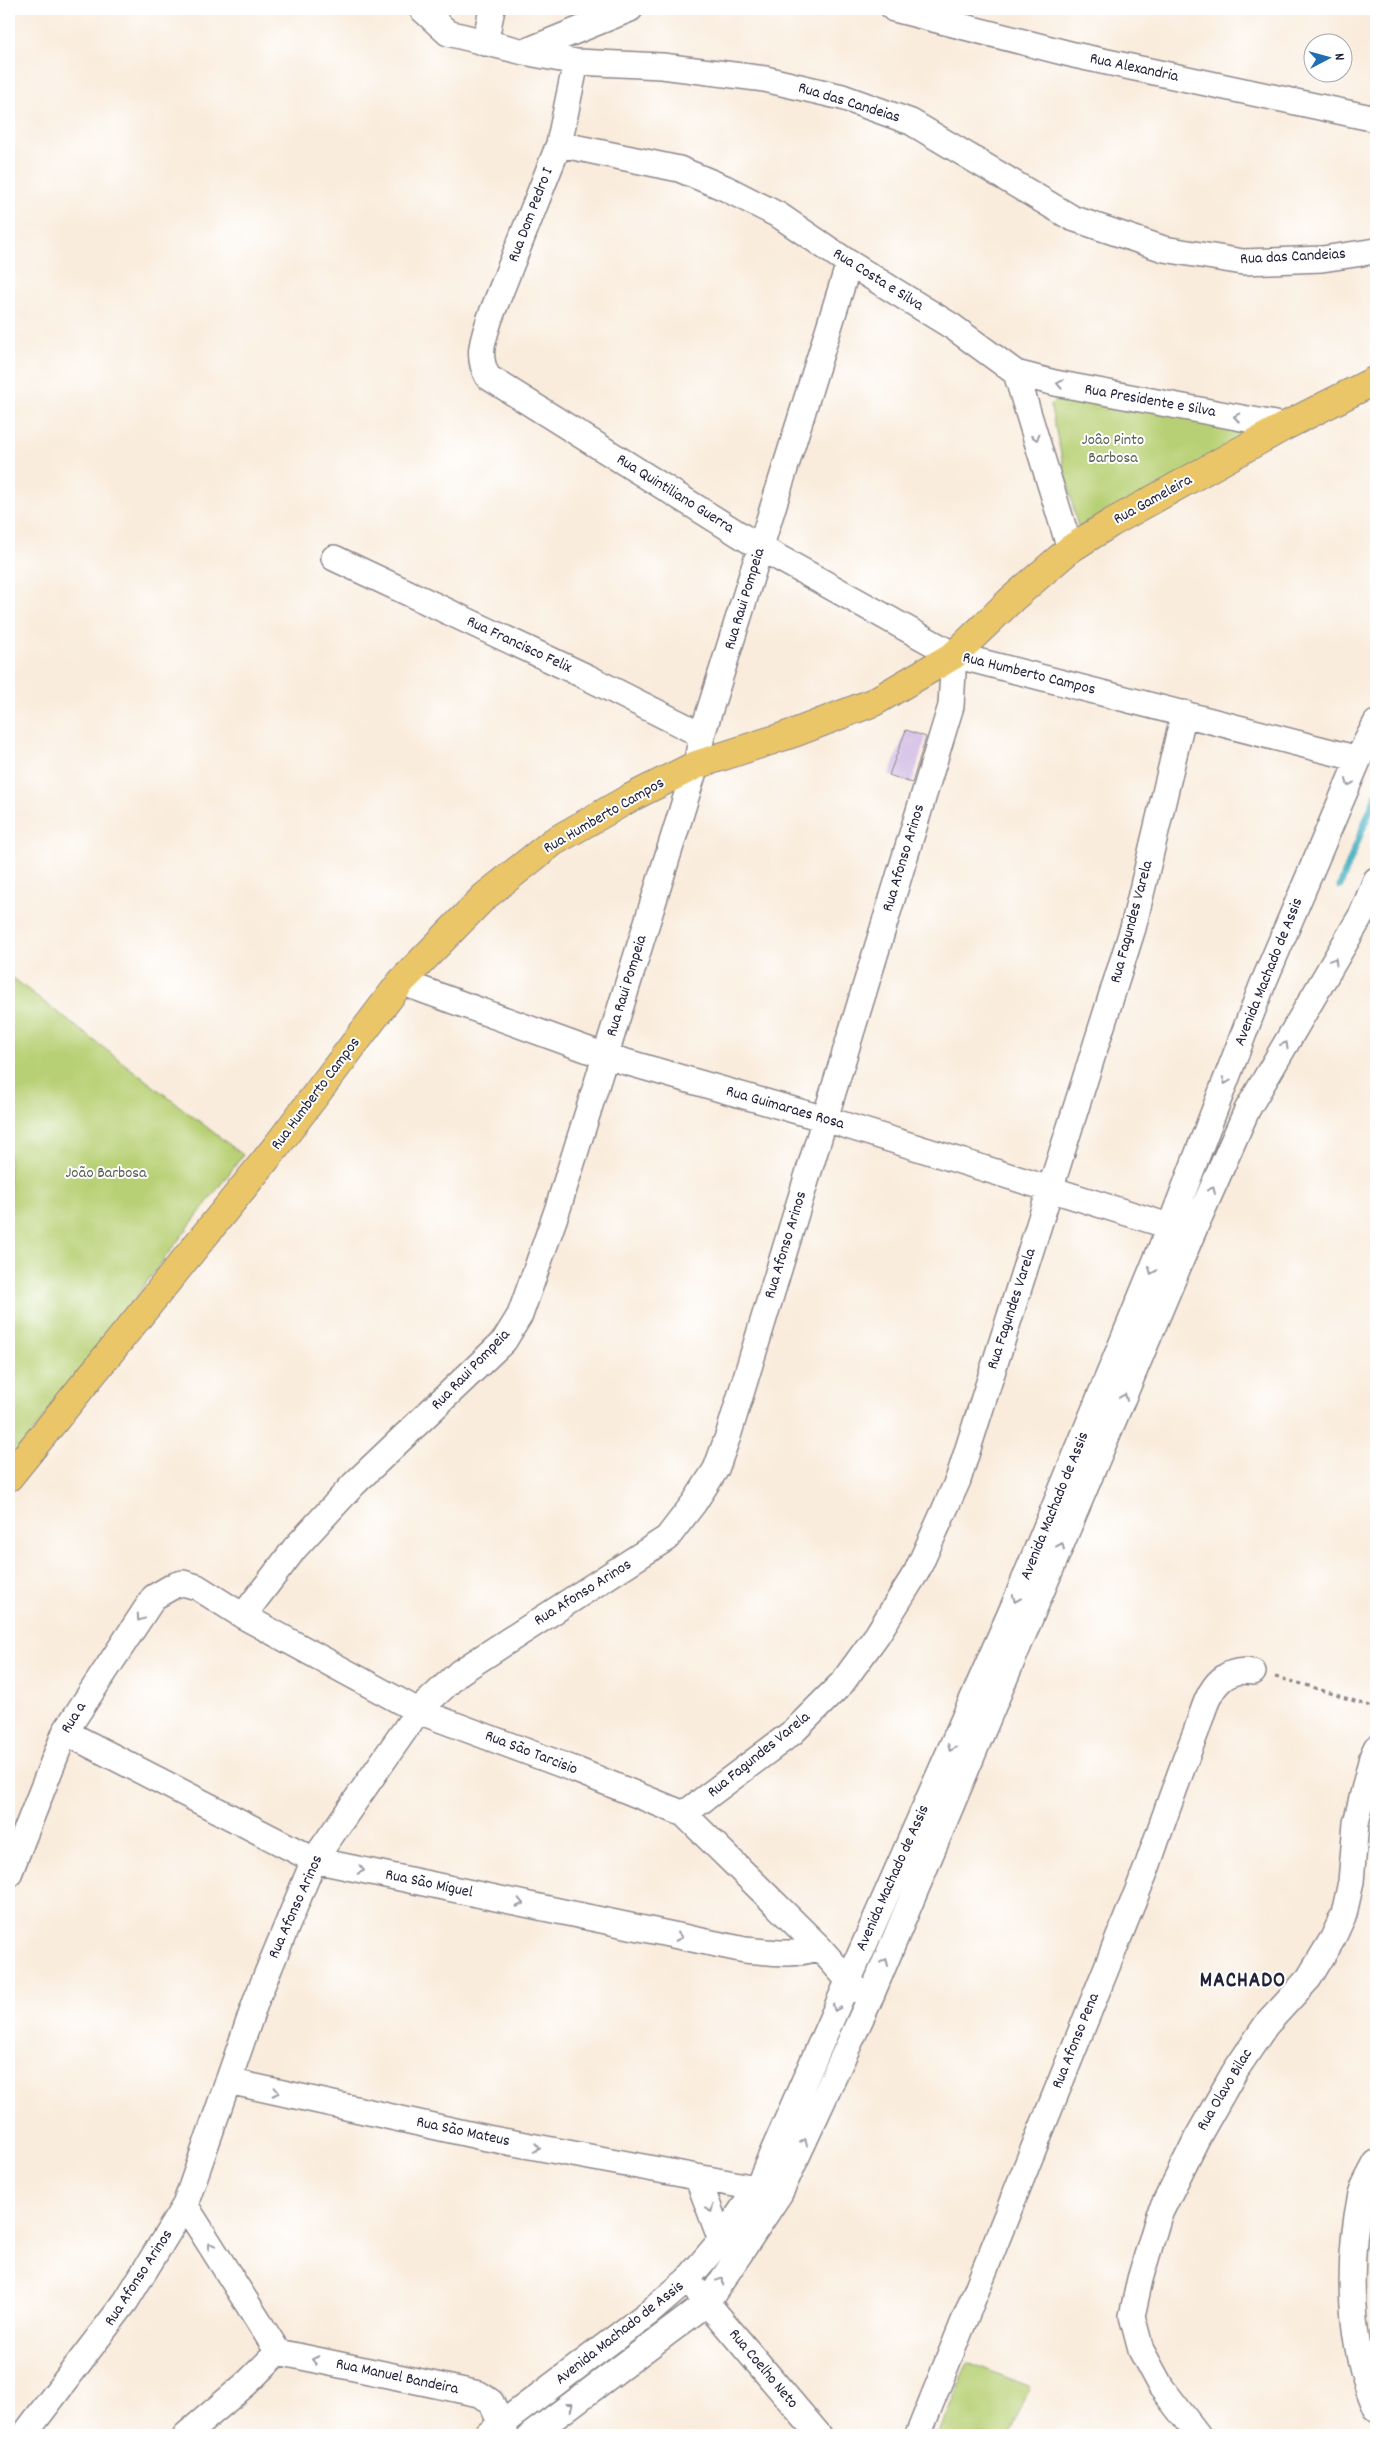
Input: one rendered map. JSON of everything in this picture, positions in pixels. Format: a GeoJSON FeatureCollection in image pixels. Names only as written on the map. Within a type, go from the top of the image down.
{"type":"FeatureCollection","features":[{"type":"Feature","properties":{"kind":"main road","name":"Rua Gameleira"},"geometry":{"type":"LineString","coordinates":[[954,654],[1012,599],[1070,549],[1110,523],[1285,426],[1376,380]]}},
{"type":"Feature","properties":{"kind":"main road","name":"Rua Humberto Campos"},"geometry":{"type":"LineString","coordinates":[[9,1476],[276,1147],[402,982],[484,897],[553,842],[630,798],[696,765],[794,734],[874,702],[954,654]]}},
{"type":"Feature","properties":{"kind":"street","name":"Rua das Candeias"},"geometry":{"type":"LineString","coordinates":[[422,9],[448,33],[524,52],[576,62],[681,68],[765,79],[842,97],[911,122],[1072,218],[1164,248],[1243,262],[1322,259],[1376,251]]}},
{"type":"Feature","properties":{"kind":"street"},"geometry":{"type":"LineString","coordinates":[[485,43],[492,9]]}},
{"type":"Feature","properties":{"kind":"street"},"geometry":{"type":"LineString","coordinates":[[524,52],[630,9]]}},
{"type":"Feature","properties":{"kind":"street","name":"Rua Alexandria"},"geometry":{"type":"LineString","coordinates":[[894,9],[1074,55],[1376,119]]}},
{"type":"Feature","properties":{"kind":"street","name":"Rua Dom Pedro I"},"geometry":{"type":"LineString","coordinates":[[482,366],[483,341],[490,318],[559,144],[576,62]]}},
{"type":"Feature","properties":{"kind":"street","name":"Rua Costa e Silva"},"geometry":{"type":"LineString","coordinates":[[559,144],[678,169],[725,188],[780,216],[850,263],[953,327],[1016,373]]}},
{"type":"Feature","properties":{"kind":"street","name":"Rua Raui Pompeia"},"geometry":{"type":"LineString","coordinates":[[243,1616],[296,1548],[354,1484],[461,1384],[508,1334],[520,1315],[540,1264],[696,765],[702,735],[850,263]]}},
{"type":"Feature","properties":{"kind":"street","name":"Rua Quintiliano Guerra"},"geometry":{"type":"LineString","coordinates":[[482,366],[488,377],[761,548],[954,654]]}},
{"type":"Feature","properties":{"kind":"street"},"geometry":{"type":"LineString","coordinates":[[1016,373],[1070,549]]}},
{"type":"Feature","properties":{"kind":"street","name":"Rua Presidente e Silva"},"geometry":{"type":"LineString","coordinates":[[1016,373],[1055,383],[1285,426]]}},
{"type":"Feature","properties":{"kind":"street","name":"Rua Francisco Felix"},"geometry":{"type":"LineString","coordinates":[[334,558],[587,677],[702,735]]}},
{"type":"Feature","properties":{"kind":"street","name":"Rua Humberto Campos"},"geometry":{"type":"LineString","coordinates":[[954,654],[1359,758]]}},
{"type":"Feature","properties":{"kind":"street","name":"Rua Afonso Arinos"},"geometry":{"type":"LineString","coordinates":[[24,2435],[126,2301],[186,2205],[257,1998],[314,1860],[418,1711],[460,1672],[667,1538],[694,1503],[716,1469],[728,1436],[951,706],[954,654]]}},
{"type":"Feature","properties":{"kind":"street","name":"Rua Fagundes Varela"},"geometry":{"type":"LineString","coordinates":[[684,1814],[793,1732],[842,1683],[877,1634],[917,1571],[958,1480],[1133,928],[1184,713]]}},
{"type":"Feature","properties":{"kind":"street","name":"Avenida Machado de Assis"},"geometry":{"type":"LineString","coordinates":[[531,2435],[707,2303],[769,2191],[868,2003],[1181,1230],[1262,986],[1359,758],[1376,723]]}},
{"type":"Feature","properties":{"kind":"street","name":"Avenida Machado de Assis"},"geometry":{"type":"LineString","coordinates":[[498,2431],[651,2312],[687,2280],[721,2240],[769,2191],[848,1980],[1181,1230],[1247,1110],[1362,914],[1376,880]]}},
{"type":"Feature","properties":{"kind":"street","name":"Rua Guimaraes Rosa"},"geometry":{"type":"LineString","coordinates":[[402,982],[605,1056],[825,1120],[1181,1230]]}},
{"type":"Feature","properties":{"kind":"street","name":"Rua São Tarcisio"},"geometry":{"type":"LineString","coordinates":[[174,1584],[183,1583],[197,1588],[243,1616],[418,1711],[576,1770],[684,1814],[819,1947],[868,2003]]}},
{"type":"Feature","properties":{"kind":"street","name":"Rua a"},"geometry":{"type":"LineString","coordinates":[[9,1874],[64,1732],[154,1596],[174,1584]]}},
{"type":"Feature","properties":{"kind":"street","name":"Rua Afonso Pena"},"geometry":{"type":"LineString","coordinates":[[918,2435],[1146,1870],[1179,1774],[1210,1696],[1220,1680],[1232,1673],[1242,1670],[1253,1672]]}},
{"type":"Feature","properties":{"kind":"street","name":"Rua São Miguel"},"geometry":{"type":"LineString","coordinates":[[64,1732],[314,1860],[745,1950],[788,1954],[807,1952],[819,1947]]}},
{"type":"Feature","properties":{"kind":"street","name":"Rua Olavo Bilac"},"geometry":{"type":"LineString","coordinates":[[1198,2435],[1161,2387],[1141,2350],[1132,2316],[1140,2278],[1159,2215],[1197,2138],[1235,2071],[1266,2025],[1310,1978],[1333,1938],[1344,1914],[1351,1882],[1356,1823],[1376,1748]]}},
{"type":"Feature","properties":{"kind":"street","name":"Rua São Mateus"},"geometry":{"type":"LineString","coordinates":[[228,2081],[487,2138],[769,2191]]}},
{"type":"Feature","properties":{"kind":"street"},"geometry":{"type":"LineString","coordinates":[[1376,2163],[1362,2192],[1352,2272],[1355,2338],[1370,2394],[1376,2408]]}},
{"type":"Feature","properties":{"kind":"street"},"geometry":{"type":"LineString","coordinates":[[698,2179],[721,2240]]}},
{"type":"Feature","properties":{"kind":"street"},"geometry":{"type":"LineString","coordinates":[[186,2205],[278,2352],[247,2383],[186,2435]]}},
{"type":"Feature","properties":{"kind":"street","name":"Rua Coelho Neto"},"geometry":{"type":"LineString","coordinates":[[687,2280],[819,2435]]}},
{"type":"Feature","properties":{"kind":"street","name":"Rua Manuel Bandeira"},"geometry":{"type":"LineString","coordinates":[[278,2352],[479,2394],[491,2402],[498,2431]]}},
{"type":"Feature","properties":{"kind":"path"},"geometry":{"type":"LineString","coordinates":[[1253,1672],[1306,1685],[1376,1708]]}},
{"type":"Feature","properties":{"kind":"green space","name":"Joâo Pinto Barbosa"},"geometry":{"type":"Polygon","coordinates":[[[1070,392],[1263,431],[1078,528],[1050,405],[1070,392]]]}},
{"type":"Feature","properties":{"kind":"green space","name":"João Barbosa"},"geometry":{"type":"Polygon","coordinates":[[[9,975],[243,1155],[9,1464],[9,975]]]}},
{"type":"Feature","properties":{"kind":"green space"},"geometry":{"type":"Polygon","coordinates":[[[968,2362],[1030,2387],[1010,2435],[938,2435],[968,2362]]]}},
{"type":"Feature","properties":{"kind":"building"},"geometry":{"type":"Polygon","coordinates":[[[906,730],[926,737],[912,783],[889,775],[906,730]]]}},
{"type":"Feature","properties":{"kind":"waterway"},"geometry":{"type":"LineString","coordinates":[[1340,886],[1376,795]]}},
{"type":"Feature","properties":{"kind":"district","name":"MACHADO"},"geometry":{"type":"Point","coordinates":[1243,1982]}}]}
